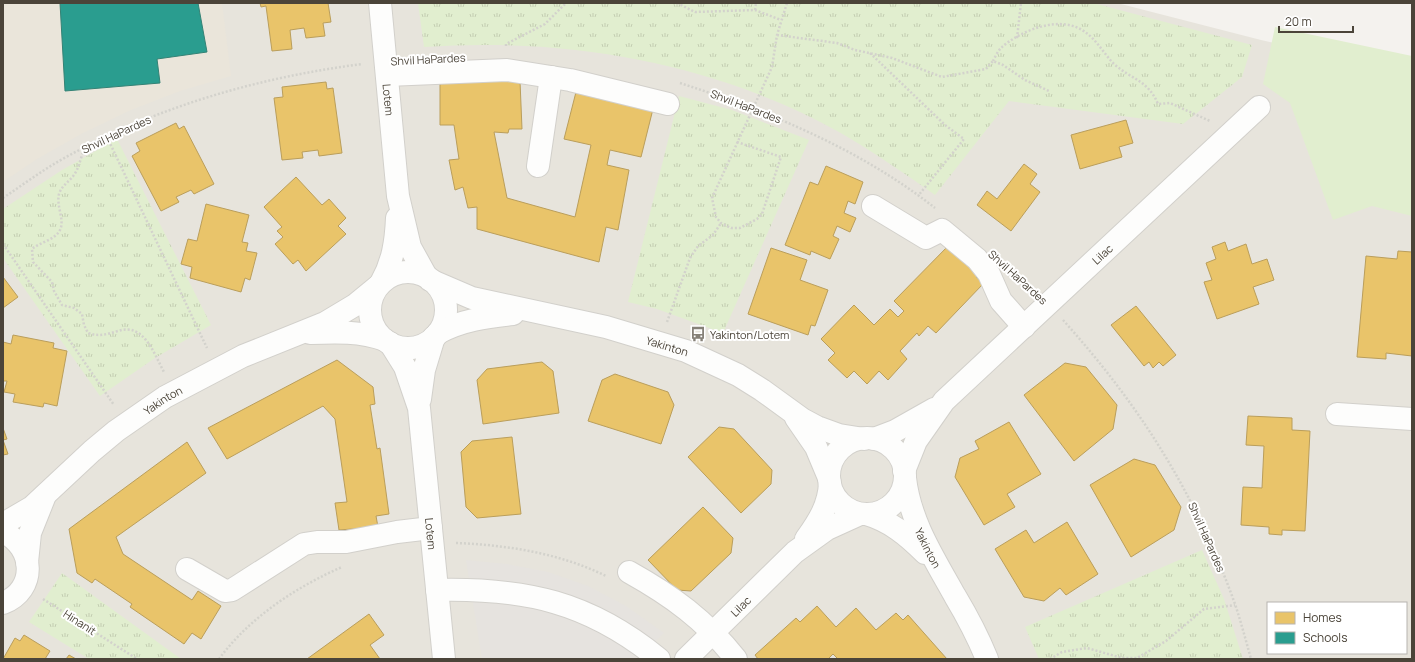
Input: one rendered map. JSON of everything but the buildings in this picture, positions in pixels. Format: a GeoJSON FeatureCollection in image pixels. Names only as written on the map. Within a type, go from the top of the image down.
{"type":"FeatureCollection","features":[{"type":"Feature","properties":{"kind":"street","name":"Lotem"},"geometry":{"type":"LineString","coordinates":[[380,3],[398,196],[410,247],[428,278]]}},
{"type":"Feature","properties":{"kind":"street"},"geometry":{"type":"LineString","coordinates":[[386,68],[507,70],[551,76],[668,104]]}},
{"type":"Feature","properties":{"kind":"street"},"geometry":{"type":"LineString","coordinates":[[538,166],[551,76]]}},
{"type":"Feature","properties":{"kind":"street","name":"Lilac"},"geometry":{"type":"LineString","coordinates":[[869,439],[891,433],[910,424],[944,401],[1259,107]]}},
{"type":"Feature","properties":{"kind":"street","name":"Lotem"},"geometry":{"type":"LineString","coordinates":[[379,285],[388,268],[395,242],[398,196]]}},
{"type":"Feature","properties":{"kind":"street"},"geometry":{"type":"LineString","coordinates":[[873,206],[926,238],[942,230],[977,259],[989,274],[1001,301],[1024,327]]}},
{"type":"Feature","properties":{"kind":"street"},"geometry":{"type":"LineString","coordinates":[[402,272],[414,273],[428,278],[442,293],[445,305],[445,317],[436,335],[424,344],[413,348],[401,347],[387,342],[377,332],[370,315],[372,297],[379,285],[391,276],[402,272]]}},
{"type":"Feature","properties":{"kind":"street","name":"Yakinton"},"geometry":{"type":"LineString","coordinates":[[428,278],[472,298],[606,327],[659,342],[705,359],[738,375],[802,419],[824,430],[847,436],[869,439]]}},
{"type":"Feature","properties":{"kind":"street","name":"Yakinton"},"geometry":{"type":"LineString","coordinates":[[3,524],[21,515],[92,450],[127,423],[174,392],[217,368],[270,344],[297,335],[333,319],[379,285]]}},
{"type":"Feature","properties":{"kind":"street","name":"Yakinton"},"geometry":{"type":"LineString","coordinates":[[436,335],[452,326],[472,319],[536,312]]}},
{"type":"Feature","properties":{"kind":"street","name":"Yakinton"},"geometry":{"type":"LineString","coordinates":[[297,335],[349,333],[374,336],[387,342]]}},
{"type":"Feature","properties":{"kind":"street","name":"Lotem"},"geometry":{"type":"LineString","coordinates":[[419,408],[424,370],[436,335]]}},
{"type":"Feature","properties":{"kind":"street","name":"Lotem"},"geometry":{"type":"LineString","coordinates":[[387,342],[405,367],[419,408],[444,659]]}},
{"type":"Feature","properties":{"kind":"street","name":"Lilac"},"geometry":{"type":"LineString","coordinates":[[904,474],[916,441],[944,401]]}},
{"type":"Feature","properties":{"kind":"street","name":"Yakinton"},"geometry":{"type":"LineString","coordinates":[[787,408],[809,435],[829,480]]}},
{"type":"Feature","properties":{"kind":"street"},"geometry":{"type":"LineString","coordinates":[[1337,414],[1412,419]]}},
{"type":"Feature","properties":{"kind":"street"},"geometry":{"type":"LineString","coordinates":[[869,439],[884,443],[894,450],[900,460],[904,474],[902,489],[893,504],[878,512],[863,514],[849,510],[840,503],[833,493],[829,480],[831,464],[841,449],[850,442],[869,439]]}},
{"type":"Feature","properties":{"kind":"street","name":"Yakinton"},"geometry":{"type":"LineString","coordinates":[[904,474],[908,501],[915,520],[941,572],[967,616],[987,659]]}},
{"type":"Feature","properties":{"kind":"street","name":"Lilac"},"geometry":{"type":"LineString","coordinates":[[795,552],[823,514],[828,499],[829,480]]}},
{"type":"Feature","properties":{"kind":"street","name":"Yakinton"},"geometry":{"type":"LineString","coordinates":[[23,586],[27,575],[30,533],[37,512],[46,493]]}},
{"type":"Feature","properties":{"kind":"street","name":"Lilac"},"geometry":{"type":"LineString","coordinates":[[686,659],[795,552],[827,529],[863,514]]}},
{"type":"Feature","properties":{"kind":"street","name":"Yakinton"},"geometry":{"type":"LineString","coordinates":[[863,514],[887,522],[902,531],[928,556],[941,572]]}},
{"type":"Feature","properties":{"kind":"street"},"geometry":{"type":"LineString","coordinates":[[3,532],[21,546],[27,562]]}},
{"type":"Feature","properties":{"kind":"street"},"geometry":{"type":"LineString","coordinates":[[186,569],[225,591],[232,590],[304,544],[317,542],[346,542],[397,532],[432,535]]}},
{"type":"Feature","properties":{"kind":"street"},"geometry":{"type":"LineString","coordinates":[[620,575],[680,603],[714,632],[736,659]]}},
{"type":"Feature","properties":{"kind":"street"},"geometry":{"type":"LineString","coordinates":[[3,603],[16,595],[23,586]]}},
{"type":"Feature","properties":{"kind":"street"},"geometry":{"type":"LineString","coordinates":[[437,590],[492,590],[517,593],[565,604],[610,625],[659,659]]}},
{"type":"Feature","properties":{"kind":"path"},"geometry":{"type":"LineString","coordinates":[[505,50],[506,44],[545,24],[566,3]]}},
{"type":"Feature","properties":{"kind":"path"},"geometry":{"type":"LineString","coordinates":[[678,3],[695,12],[755,10],[781,20]]}},
{"type":"Feature","properties":{"kind":"path"},"geometry":{"type":"LineString","coordinates":[[755,10],[756,3]]}},
{"type":"Feature","properties":{"kind":"path"},"geometry":{"type":"LineString","coordinates":[[737,142],[781,157],[762,214],[757,219],[740,228],[731,228],[721,223],[716,217],[712,198],[752,107],[772,67],[777,35],[787,3]]}},
{"type":"Feature","properties":{"kind":"path"},"geometry":{"type":"LineString","coordinates":[[1017,38],[1021,3]]}},
{"type":"Feature","properties":{"kind":"path"},"geometry":{"type":"LineString","coordinates":[[777,35],[837,43],[855,50],[870,52],[892,58],[942,77],[986,69],[1000,49],[1017,38],[1047,24],[1056,23],[1074,26],[1085,32],[1113,63],[1146,85],[1153,92],[1158,104],[1170,103],[1233,131]]}},
{"type":"Feature","properties":{"kind":"path"},"geometry":{"type":"LineString","coordinates":[[870,52],[945,125],[964,139],[918,196]]}},
{"type":"Feature","properties":{"kind":"path"},"geometry":{"type":"LineString","coordinates":[[993,61],[1003,65],[1025,80],[1049,91]]}},
{"type":"Feature","properties":{"kind":"path","name":"Shvil HaPardes"},"geometry":{"type":"LineString","coordinates":[[3,198],[58,162],[84,148],[184,104],[250,84],[317,70],[386,68]]}},
{"type":"Feature","properties":{"kind":"path","name":"Shvil HaPardes"},"geometry":{"type":"LineString","coordinates":[[673,80],[752,107],[806,130],[869,164],[937,210]]}},
{"type":"Feature","properties":{"kind":"path"},"geometry":{"type":"LineString","coordinates":[[107,137],[217,368]]}},
{"type":"Feature","properties":{"kind":"path"},"geometry":{"type":"LineString","coordinates":[[84,148],[75,174],[66,183],[60,193],[58,203],[61,222],[60,229],[56,236],[38,244],[32,249],[33,262],[52,282],[54,291],[62,305],[74,308],[82,314],[84,325],[88,333],[96,336],[106,335],[125,328],[135,330],[143,336],[149,344],[174,392]]}},
{"type":"Feature","properties":{"kind":"path"},"geometry":{"type":"LineString","coordinates":[[659,342],[690,258],[698,246],[713,235],[721,223]]}},
{"type":"Feature","properties":{"kind":"path"},"geometry":{"type":"LineString","coordinates":[[3,244],[127,423]]}},
{"type":"Feature","properties":{"kind":"path","name":"Shvil HaPardes"},"geometry":{"type":"LineString","coordinates":[[1014,273],[1049,304],[1099,360],[1143,418],[1180,478],[1210,540],[1235,605],[1251,659]]}},
{"type":"Feature","properties":{"kind":"path"},"geometry":{"type":"LineString","coordinates":[[432,535],[522,549],[620,575]]}},
{"type":"Feature","properties":{"kind":"path"},"geometry":{"type":"LineString","coordinates":[[219,659],[247,629],[273,607],[299,589],[348,565]]}},
{"type":"Feature","properties":{"kind":"path","name":"Hinanit"},"geometry":{"type":"LineString","coordinates":[[23,586],[137,659]]}},
{"type":"Feature","properties":{"kind":"path"},"geometry":{"type":"LineString","coordinates":[[1050,659],[1062,652],[1088,648],[1122,658],[1137,658],[1166,641],[1204,609],[1235,605]]}},
{"type":"Feature","properties":{"kind":"shaded area"},"geometry":{"type":"Polygon","coordinates":[[[3,3],[1117,3],[1261,40],[1412,74],[1412,659],[3,659],[3,3]]]}},
{"type":"Feature","properties":{"kind":"shaded area"},"geometry":{"type":"Polygon","coordinates":[[[3,3],[222,3],[231,76],[180,91],[131,110],[83,133],[37,159],[3,182],[3,3]]]}},
{"type":"Feature","properties":{"kind":"shaded area"},"geometry":{"type":"Polygon","coordinates":[[[466,560],[507,564],[548,572],[588,586],[626,606],[664,633],[636,659],[482,659],[466,560]]]}},
{"type":"Feature","properties":{"kind":"green space"},"geometry":{"type":"Polygon","coordinates":[[[418,3],[1093,3],[1252,45],[1242,77],[1183,124],[1009,101],[935,195],[888,162],[839,132],[791,108],[741,88],[690,72],[638,60],[584,51],[531,46],[477,45],[424,47],[418,3]]]}},
{"type":"Feature","properties":{"kind":"green space"},"geometry":{"type":"Polygon","coordinates":[[[1275,27],[1412,56],[1412,216],[1372,206],[1333,220],[1290,103],[1263,84],[1275,27]]]}},
{"type":"Feature","properties":{"kind":"green space"},"geometry":{"type":"Polygon","coordinates":[[[679,96],[732,110],[809,140],[723,333],[657,309],[628,302],[679,96]]]}},
{"type":"Feature","properties":{"kind":"green space"},"geometry":{"type":"Polygon","coordinates":[[[117,139],[211,325],[155,358],[100,396],[3,258],[3,209],[62,170],[117,139]]]}},
{"type":"Feature","properties":{"kind":"green space"},"geometry":{"type":"Polygon","coordinates":[[[1202,550],[1224,599],[1243,659],[1039,659],[1025,627],[1202,550]]]}},
{"type":"Feature","properties":{"kind":"green space"},"geometry":{"type":"Polygon","coordinates":[[[62,573],[181,659],[89,659],[29,622],[62,573]]]}},
{"type":"Feature","properties":{"kind":"place","name":"Yakinton/Lotem"},"geometry":{"type":"Point","coordinates":[698,334]}}]}
